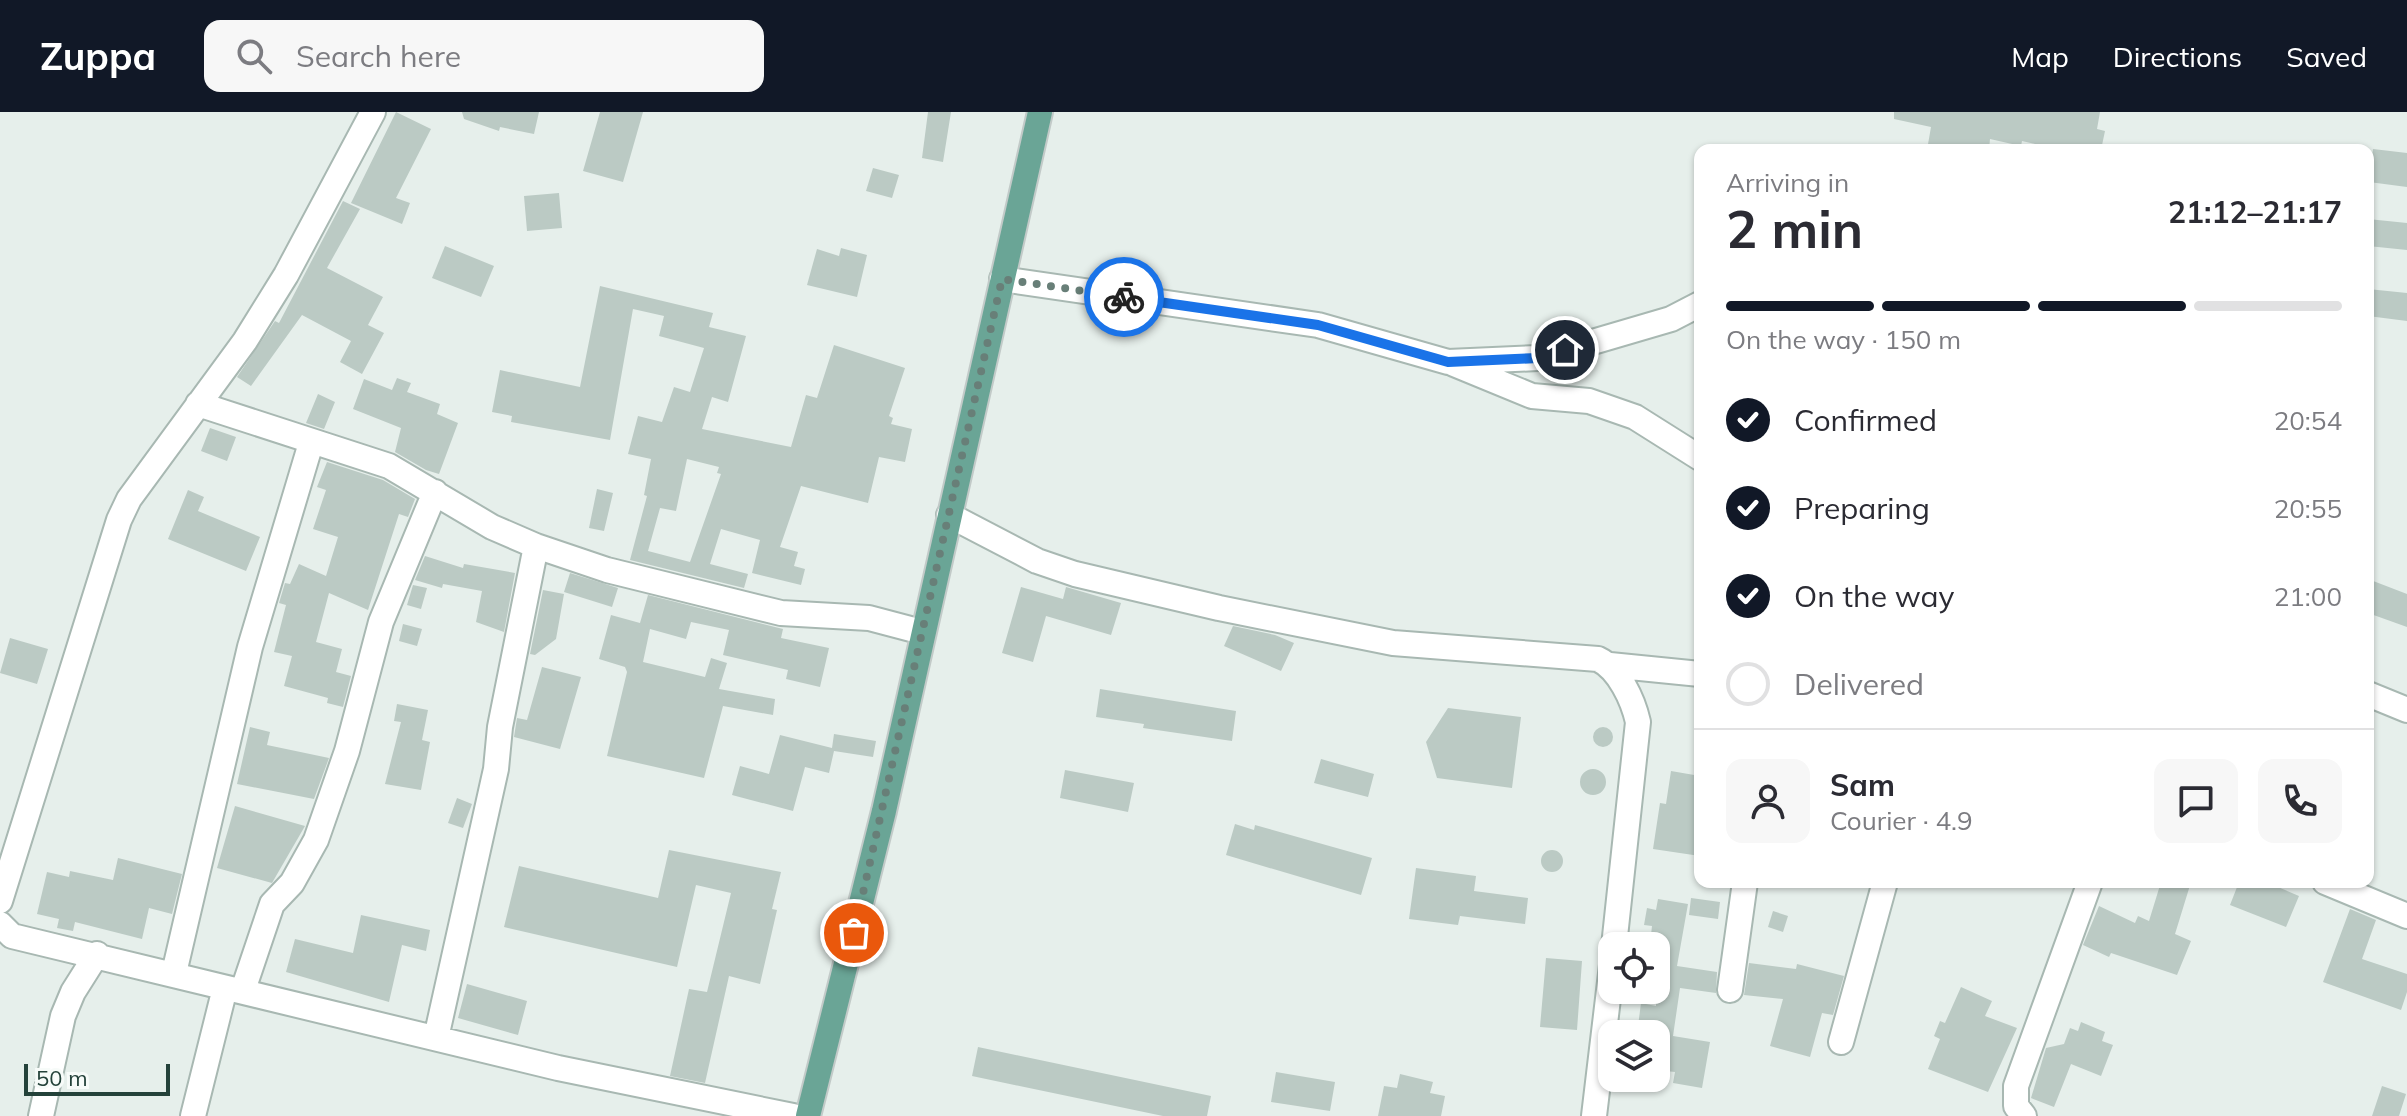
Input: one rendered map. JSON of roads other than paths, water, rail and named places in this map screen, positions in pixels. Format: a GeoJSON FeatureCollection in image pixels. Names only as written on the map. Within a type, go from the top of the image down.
{"type":"FeatureCollection","features":[{"type":"Feature","properties":{"kind":"main road"},"geometry":{"type":"LineString","coordinates":[[808,1116],[884,811],[1040,112]]}},
{"type":"Feature","properties":{"kind":"street"},"geometry":{"type":"LineString","coordinates":[[0,901],[119,520],[129,499],[245,341],[286,275],[373,112]]}},
{"type":"Feature","properties":{"kind":"street"},"geometry":{"type":"LineString","coordinates":[[1002,279],[1318,325],[1448,362],[1532,396],[1589,401],[1635,417],[1694,454]]}},
{"type":"Feature","properties":{"kind":"street"},"geometry":{"type":"LineString","coordinates":[[1448,362],[1538,358],[1671,319],[1694,307]]}},
{"type":"Feature","properties":{"kind":"street"},"geometry":{"type":"LineString","coordinates":[[198,404],[389,466],[492,527],[536,546],[720,600],[781,613],[869,618],[922,632]]}},
{"type":"Feature","properties":{"kind":"street"},"geometry":{"type":"LineString","coordinates":[[174,973],[250,647],[311,443]]}},
{"type":"Feature","properties":{"kind":"street"},"geometry":{"type":"LineString","coordinates":[[193,1116],[234,989],[272,904],[292,883],[316,840],[347,751],[381,622],[435,492]]}},
{"type":"Feature","properties":{"kind":"street"},"geometry":{"type":"LineString","coordinates":[[949,515],[1037,561],[1075,574],[1219,608],[1393,643],[1598,659],[1610,665],[1694,673]]}},
{"type":"Feature","properties":{"kind":"street"},"geometry":{"type":"LineString","coordinates":[[436,1038],[496,769],[500,727],[536,546]]}},
{"type":"Feature","properties":{"kind":"street"},"geometry":{"type":"LineString","coordinates":[[1610,665],[1635,707],[1638,722],[1616,932]]}},
{"type":"Feature","properties":{"kind":"street"},"geometry":{"type":"LineString","coordinates":[[2374,696],[2407,710]]}},
{"type":"Feature","properties":{"kind":"street"},"geometry":{"type":"LineString","coordinates":[[1730,990],[1744,888]]}},
{"type":"Feature","properties":{"kind":"street"},"geometry":{"type":"LineString","coordinates":[[1841,1042],[1883,888]]}},
{"type":"Feature","properties":{"kind":"street"},"geometry":{"type":"LineString","coordinates":[[2024,1116],[2016,1106],[2016,1086],[2088,888]]}},
{"type":"Feature","properties":{"kind":"street"},"geometry":{"type":"LineString","coordinates":[[2339,888],[2407,916]]}},
{"type":"Feature","properties":{"kind":"street"},"geometry":{"type":"LineString","coordinates":[[0,924],[12,936],[97,954],[723,1110],[793,1116]]}},
{"type":"Feature","properties":{"kind":"street"},"geometry":{"type":"LineString","coordinates":[[41,1116],[63,1016],[97,954]]}},
{"type":"Feature","properties":{"kind":"street"},"geometry":{"type":"LineString","coordinates":[[1594,1116],[1607,1004]]}}]}
